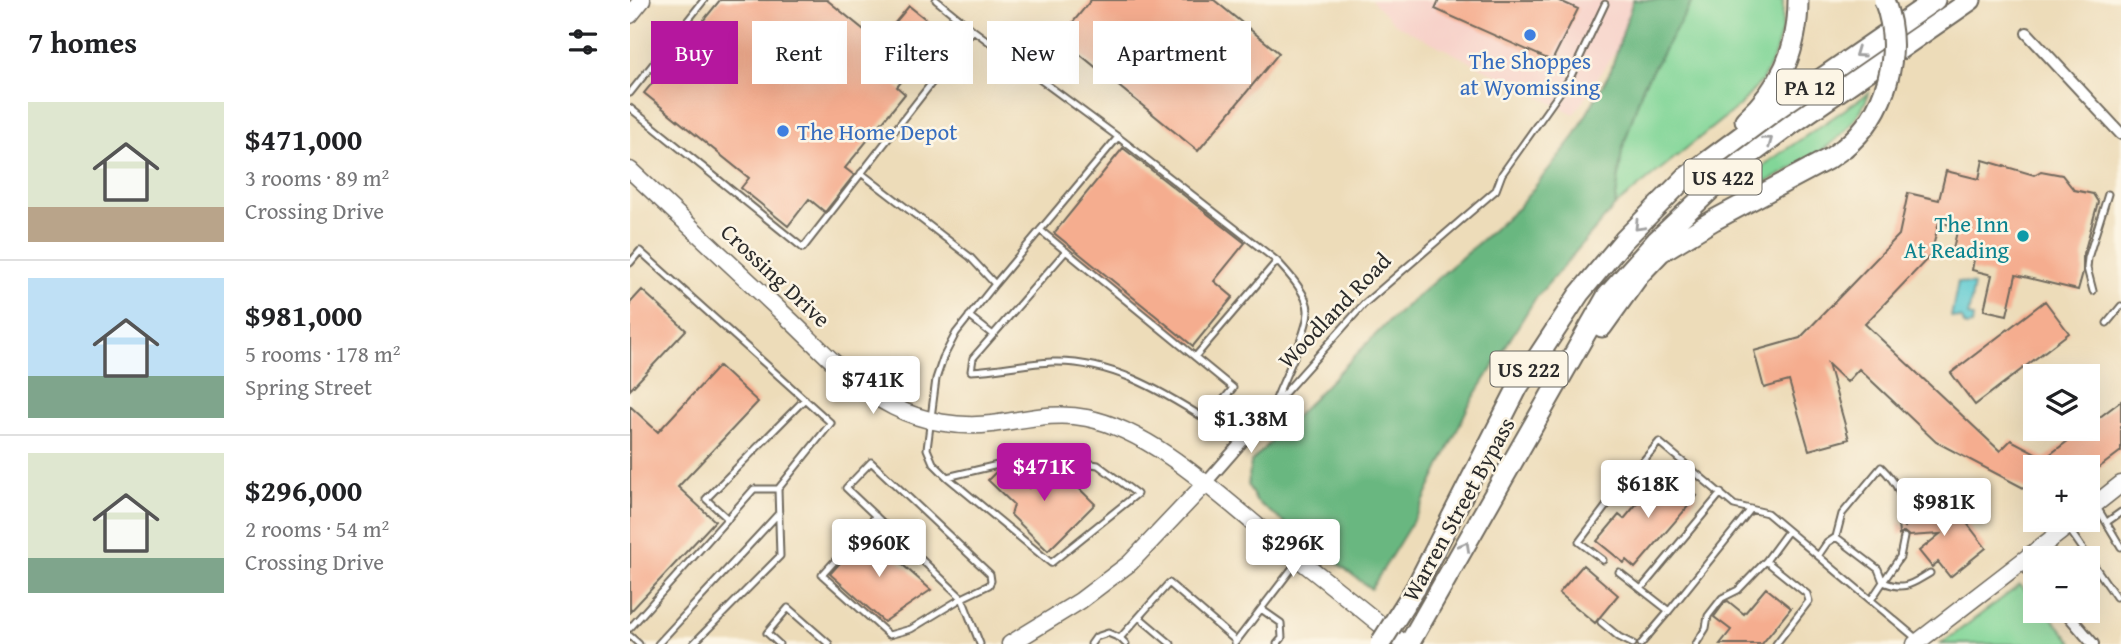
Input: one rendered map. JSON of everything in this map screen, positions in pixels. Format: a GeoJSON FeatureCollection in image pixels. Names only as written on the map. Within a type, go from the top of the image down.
{"type":"FeatureCollection","features":[{"type":"Feature","properties":{"kind":"highway","name":"US 222"},"geometry":{"type":"LineString","coordinates":[[1686,177],[1750,116],[1774,88],[1793,45],[1798,0]]}},
{"type":"Feature","properties":{"kind":"highway","name":"US 222"},"geometry":{"type":"LineString","coordinates":[[1538,416],[1640,274],[1661,252],[1702,226],[1830,158],[1863,128],[1886,88],[1890,72],[1892,36],[1884,0]]}},
{"type":"Feature","properties":{"kind":"highway","name":"Warren Street Bypass"},"geometry":{"type":"LineString","coordinates":[[1380,644],[1415,589],[1518,387],[1579,294],[1624,240],[1686,177],[1770,114],[1935,0]]}},
{"type":"Feature","properties":{"kind":"highway","name":"Warren Street Bypass"},"geometry":{"type":"LineString","coordinates":[[1407,644],[1432,606],[1607,296],[1656,241],[1737,165],[1763,144],[1971,0]]}},
{"type":"Feature","properties":{"kind":"street"},"geometry":{"type":"LineString","coordinates":[[630,15],[642,0]]}},
{"type":"Feature","properties":{"kind":"street"},"geometry":{"type":"LineString","coordinates":[[2026,33],[2121,134]]}},
{"type":"Feature","properties":{"kind":"street","name":"Crossing Drive"},"geometry":{"type":"LineString","coordinates":[[630,170],[864,387],[893,407],[930,420],[975,425],[1042,415],[1087,418],[1130,432],[1152,444],[1205,484],[1407,644]]}},
{"type":"Feature","properties":{"kind":"street","name":"Woodland Road"},"geometry":{"type":"LineString","coordinates":[[1020,642],[1130,563],[1205,484],[1274,405]]}},
{"type":"Feature","properties":{"kind":"street"},"geometry":{"type":"LineString","coordinates":[[2100,501],[2121,484]]}},
{"type":"Feature","properties":{"kind":"street"},"geometry":{"type":"LineString","coordinates":[[1917,642],[2060,532]]}},
{"type":"Feature","properties":{"kind":"street"},"geometry":{"type":"LineString","coordinates":[[2075,623],[2093,644]]}},
{"type":"Feature","properties":{"kind":"lane"},"geometry":{"type":"LineString","coordinates":[[630,93],[704,0]]}},
{"type":"Feature","properties":{"kind":"lane"},"geometry":{"type":"LineString","coordinates":[[936,0],[962,21]]}},
{"type":"Feature","properties":{"kind":"lane","name":"Woodland Road"},"geometry":{"type":"LineString","coordinates":[[1274,405],[1364,304],[1496,190],[1502,174],[1570,78],[1605,4]]}},
{"type":"Feature","properties":{"kind":"lane"},"geometry":{"type":"LineString","coordinates":[[973,30],[1118,136],[1277,261],[1297,283],[1308,310],[1301,338],[1274,405]]}},
{"type":"Feature","properties":{"kind":"lane"},"geometry":{"type":"LineString","coordinates":[[630,108],[803,248],[931,84]]}},
{"type":"Feature","properties":{"kind":"lane"},"geometry":{"type":"LineString","coordinates":[[947,477],[1048,457],[1098,465],[1137,494],[1051,563],[947,477],[933,463],[927,449],[936,379],[956,333],[1118,136]]}},
{"type":"Feature","properties":{"kind":"lane"},"geometry":{"type":"LineString","coordinates":[[861,173],[970,257],[995,284]]}},
{"type":"Feature","properties":{"kind":"lane"},"geometry":{"type":"LineString","coordinates":[[2093,291],[2087,268],[2088,258],[2108,194]]}},
{"type":"Feature","properties":{"kind":"lane"},"geometry":{"type":"LineString","coordinates":[[1040,230],[1066,251],[1233,388],[1207,420],[1147,384],[1097,367],[1051,362],[971,372],[973,358],[1066,251]]}},
{"type":"Feature","properties":{"kind":"lane"},"geometry":{"type":"LineString","coordinates":[[630,263],[640,251],[831,423],[778,489],[780,556],[693,644]]}},
{"type":"Feature","properties":{"kind":"lane"},"geometry":{"type":"LineString","coordinates":[[1195,357],[1277,261]]}},
{"type":"Feature","properties":{"kind":"lane"},"geometry":{"type":"LineString","coordinates":[[2107,323],[2121,306]]}},
{"type":"Feature","properties":{"kind":"lane"},"geometry":{"type":"LineString","coordinates":[[969,316],[993,335]]}},
{"type":"Feature","properties":{"kind":"lane"},"geometry":{"type":"LineString","coordinates":[[728,519],[706,499],[805,399]]}},
{"type":"Feature","properties":{"kind":"lane"},"geometry":{"type":"LineString","coordinates":[[1603,560],[1579,542],[1659,442],[1734,505],[1767,513],[1917,642]]}},
{"type":"Feature","properties":{"kind":"lane"},"geometry":{"type":"LineString","coordinates":[[889,635],[911,629],[962,598],[989,585],[992,578],[871,462],[846,488],[962,598],[980,644]]}},
{"type":"Feature","properties":{"kind":"lane"},"geometry":{"type":"LineString","coordinates":[[1818,556],[1836,537],[1842,514],[1881,467],[1894,480],[1904,506],[1904,522]]}},
{"type":"Feature","properties":{"kind":"lane"},"geometry":{"type":"LineString","coordinates":[[630,628],[754,489],[778,489]]}},
{"type":"Feature","properties":{"kind":"lane"},"geometry":{"type":"LineString","coordinates":[[1641,589],[1721,493]]}},
{"type":"Feature","properties":{"kind":"lane"},"geometry":{"type":"LineString","coordinates":[[1641,644],[1751,509]]}},
{"type":"Feature","properties":{"kind":"lane"},"geometry":{"type":"LineString","coordinates":[[2107,523],[2121,512]]}},
{"type":"Feature","properties":{"kind":"lane"},"geometry":{"type":"LineString","coordinates":[[658,644],[779,513]]}},
{"type":"Feature","properties":{"kind":"lane"},"geometry":{"type":"LineString","coordinates":[[876,516],[822,575],[889,635],[891,644]]}},
{"type":"Feature","properties":{"kind":"lane"},"geometry":{"type":"LineString","coordinates":[[2100,516],[2121,547]]}},
{"type":"Feature","properties":{"kind":"lane"},"geometry":{"type":"LineString","coordinates":[[1696,644],[1706,628],[1708,616],[1722,598],[1738,590],[1766,561],[1788,531]]}},
{"type":"Feature","properties":{"kind":"lane"},"geometry":{"type":"LineString","coordinates":[[2076,532],[2116,597]]}},
{"type":"Feature","properties":{"kind":"lane"},"geometry":{"type":"LineString","coordinates":[[1836,537],[1878,569],[1883,582],[1895,587],[1907,586],[1930,573]]}},
{"type":"Feature","properties":{"kind":"lane"},"geometry":{"type":"LineString","coordinates":[[1871,600],[1900,557],[1904,537]]}},
{"type":"Feature","properties":{"kind":"lane"},"geometry":{"type":"LineString","coordinates":[[1120,638],[1169,583],[1235,643],[1299,560]]}},
{"type":"Feature","properties":{"kind":"lane"},"geometry":{"type":"LineString","coordinates":[[1766,561],[1807,594],[1809,601],[1776,644]]}},
{"type":"Feature","properties":{"kind":"lane"},"geometry":{"type":"LineString","coordinates":[[1619,572],[1669,611]]}},
{"type":"Feature","properties":{"kind":"lane"},"geometry":{"type":"LineString","coordinates":[[779,644],[766,633],[788,608],[829,644]]}},
{"type":"Feature","properties":{"kind":"lane"},"geometry":{"type":"LineString","coordinates":[[1261,609],[1281,623],[1282,638],[1277,644]]}},
{"type":"Feature","properties":{"kind":"lane"},"geometry":{"type":"LineString","coordinates":[[1139,617],[1171,644]]}},
{"type":"Feature","properties":{"kind":"lane"},"geometry":{"type":"LineString","coordinates":[[1601,622],[1619,637],[1633,644]]}},
{"type":"Feature","properties":{"kind":"lane"},"geometry":{"type":"LineString","coordinates":[[1091,644],[1096,637],[1108,633],[1126,644]]}},
{"type":"Feature","properties":{"kind":"lane"},"geometry":{"type":"LineString","coordinates":[[630,636],[639,644]]}},
{"type":"Feature","properties":{"kind":"shaded area","name":"The Shoppes at Wyomissing"},"geometry":{"type":"Polygon","coordinates":[[[1371,0],[1648,0],[1648,3],[1574,114],[1395,24],[1371,0]]]}},
{"type":"Feature","properties":{"kind":"green space"},"geometry":{"type":"Polygon","coordinates":[[[1633,0],[1693,0],[1643,86],[1622,150],[1615,206],[1535,299],[1468,407],[1420,509],[1371,589],[1256,501],[1248,485],[1251,462],[1389,321],[1518,208],[1574,137],[1611,70],[1633,0]]]}},
{"type":"Feature","properties":{"kind":"green space"},"geometry":{"type":"Polygon","coordinates":[[[1693,0],[1783,0],[1782,30],[1774,57],[1762,81],[1740,105],[1615,206],[1622,150],[1643,86],[1693,0]]]}},
{"type":"Feature","properties":{"kind":"green space"},"geometry":{"type":"Polygon","coordinates":[[[1869,93],[1848,127],[1818,154],[1745,193],[1739,191],[1769,161],[1869,93]]]}},
{"type":"Feature","properties":{"kind":"green space"},"geometry":{"type":"Polygon","coordinates":[[[2020,585],[2023,588],[2023,623],[2056,623],[2074,644],[1941,644],[2020,585]]]}},
{"type":"Feature","properties":{"kind":"water"},"geometry":{"type":"Polygon","coordinates":[[[1958,282],[1974,285],[1968,316],[1973,317],[1972,325],[1965,326],[1962,319],[1951,317],[1958,282]]]}},
{"type":"Feature","properties":{"kind":"building","name":"The Home Depot"},"geometry":{"type":"Polygon","coordinates":[[[720,0],[827,0],[861,27],[861,84],[899,84],[897,87],[905,94],[845,168],[854,175],[825,212],[809,199],[788,226],[741,188],[749,178],[644,93],[651,84],[738,84],[738,21],[703,21],[720,0]]]}},
{"type":"Feature","properties":{"kind":"building"},"geometry":{"type":"Polygon","coordinates":[[[1091,0],[1214,0],[1240,21],[1093,21],[1093,65],[1079,54],[1079,21],[1074,21],[1091,0]]]}},
{"type":"Feature","properties":{"kind":"building","name":"The Shoppes at Wyomissing"},"geometry":{"type":"Polygon","coordinates":[[[1439,0],[1558,0],[1578,9],[1552,61],[1435,9],[1439,0]]]}},
{"type":"Feature","properties":{"kind":"building","name":"The Home Depot"},"geometry":{"type":"Polygon","coordinates":[[[909,6],[928,21],[896,21],[909,6]]]}},
{"type":"Feature","properties":{"kind":"building"},"geometry":{"type":"Polygon","coordinates":[[[1251,30],[1279,53],[1198,151],[1116,84],[1251,84],[1251,30]]]}},
{"type":"Feature","properties":{"kind":"building"},"geometry":{"type":"Polygon","coordinates":[[[1123,148],[1245,243],[1214,281],[1233,297],[1193,346],[1054,233],[1123,148]]]}},
{"type":"Feature","properties":{"kind":"building"},"geometry":{"type":"Polygon","coordinates":[[[1983,160],[2034,175],[2041,171],[2062,175],[2074,190],[2093,194],[2098,202],[2083,257],[2083,272],[2078,290],[2016,275],[2007,315],[1984,310],[1992,275],[1972,270],[1975,254],[1953,249],[1958,227],[1939,222],[1931,255],[1865,324],[2000,451],[2011,440],[2039,455],[2023,455],[2023,488],[1936,442],[1859,369],[1847,382],[1828,364],[1849,439],[1809,450],[1789,381],[1764,388],[1754,351],[1800,338],[1899,235],[1908,193],[1939,200],[1946,171],[1979,179],[1983,160]]]}},
{"type":"Feature","properties":{"kind":"building"},"geometry":{"type":"Polygon","coordinates":[[[642,290],[686,330],[630,390],[630,303],[642,290]]]}},
{"type":"Feature","properties":{"kind":"building"},"geometry":{"type":"Polygon","coordinates":[[[2045,301],[2069,333],[2029,364],[2023,364],[2023,368],[1975,405],[1951,373],[2045,301]]]}},
{"type":"Feature","properties":{"kind":"building"},"geometry":{"type":"Polygon","coordinates":[[[719,366],[758,402],[678,487],[715,521],[630,612],[630,406],[658,432],[719,366]]]}},
{"type":"Feature","properties":{"kind":"building"},"geometry":{"type":"Polygon","coordinates":[[[2121,401],[2121,451],[2100,467],[2100,455],[2049,455],[2068,441],[2100,441],[2100,417],[2121,401]]]}},
{"type":"Feature","properties":{"kind":"building"},"geometry":{"type":"Polygon","coordinates":[[[1053,463],[1095,504],[1048,551],[1011,515],[1014,505],[988,480],[998,470],[1009,468],[1029,488],[1053,463]]]}},
{"type":"Feature","properties":{"kind":"building"},"geometry":{"type":"Polygon","coordinates":[[[1665,470],[1697,496],[1635,568],[1626,560],[1624,563],[1597,541],[1619,515],[1624,519],[1665,470]]]}},
{"type":"Feature","properties":{"kind":"building"},"geometry":{"type":"Polygon","coordinates":[[[1923,496],[1943,520],[1956,509],[1986,548],[1950,577],[1938,562],[1932,567],[1919,551],[1940,534],[1909,536],[1904,532],[1899,535],[1898,522],[1905,527],[1909,521],[1925,520],[1912,504],[1923,496]]]}},
{"type":"Feature","properties":{"kind":"building"},"geometry":{"type":"Polygon","coordinates":[[[867,533],[931,590],[884,622],[830,574],[867,533]]]}},
{"type":"Feature","properties":{"kind":"building"},"geometry":{"type":"Polygon","coordinates":[[[1583,565],[1618,595],[1595,623],[1559,593],[1583,565]]]}},
{"type":"Feature","properties":{"kind":"building"},"geometry":{"type":"Polygon","coordinates":[[[1766,588],[1791,608],[1762,644],[1720,644],[1731,630],[1714,617],[1725,602],[1728,601],[1744,614],[1766,588]]]}},
{"type":"Feature","properties":{"kind":"place","name":"The Shoppes at Wyomissing"},"geometry":{"type":"Point","coordinates":[1530,35]}},
{"type":"Feature","properties":{"kind":"place","name":"The Home Depot"},"geometry":{"type":"Point","coordinates":[783,131]}},
{"type":"Feature","properties":{"kind":"place","name":"The Inn At Reading"},"geometry":{"type":"Point","coordinates":[2023,236]}}]}
